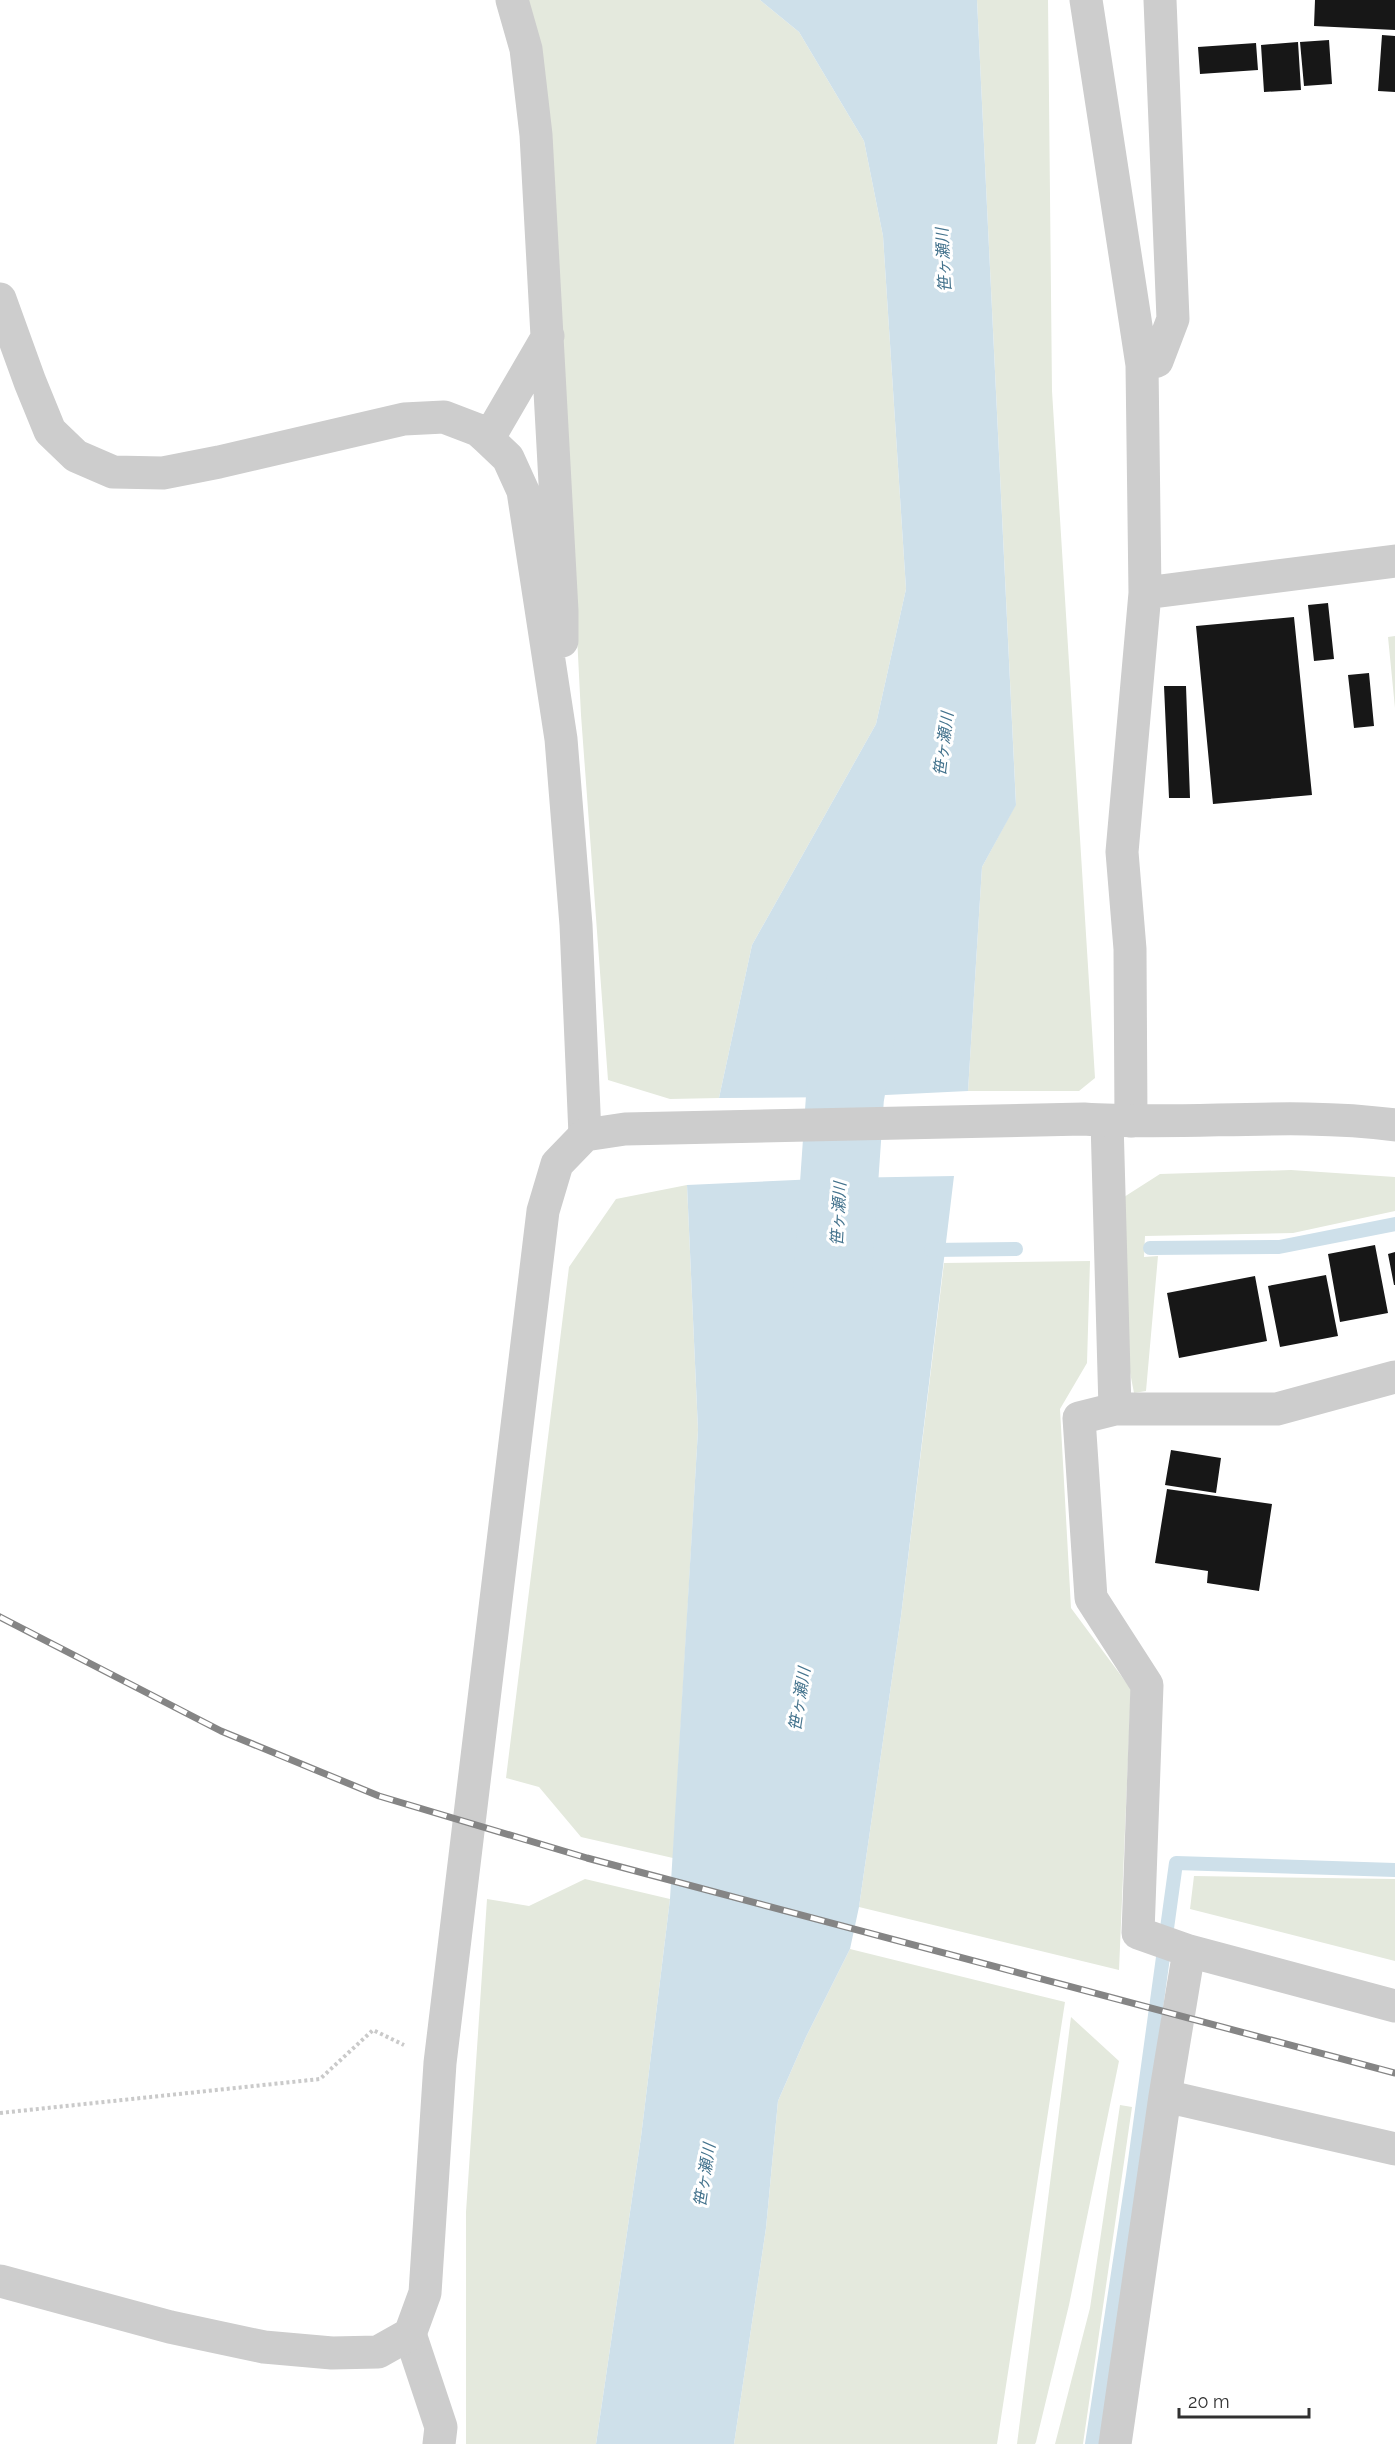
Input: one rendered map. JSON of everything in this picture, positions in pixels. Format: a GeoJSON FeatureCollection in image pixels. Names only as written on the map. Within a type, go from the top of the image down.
{"type":"FeatureCollection","features":[{"type":"Feature","properties":{"kind":"street"},"geometry":{"type":"LineString","coordinates":[[512,0],[526,49],[536,135],[562,611],[561,739]]}},
{"type":"Feature","properties":{"kind":"street"},"geometry":{"type":"LineString","coordinates":[[1086,0],[1142,365],[1145,593],[1122,852],[1130,949],[1107,1120],[1115,1409]]}},
{"type":"Feature","properties":{"kind":"street"},"geometry":{"type":"LineString","coordinates":[[1142,365],[1158,361],[1173,319],[1160,0]]}},
{"type":"Feature","properties":{"kind":"street"},"geometry":{"type":"LineString","coordinates":[[0,299],[50,431],[76,456],[113,472],[163,473],[404,419],[444,417],[478,430],[508,458],[523,491],[561,739],[576,925],[585,1135]]}},
{"type":"Feature","properties":{"kind":"street"},"geometry":{"type":"LineString","coordinates":[[488,439],[548,336]]}},
{"type":"Feature","properties":{"kind":"street"},"geometry":{"type":"LineString","coordinates":[[1145,593],[1395,561]]}},
{"type":"Feature","properties":{"kind":"street"},"geometry":{"type":"LineString","coordinates":[[439,2444],[441,2427],[410,2334],[425,2293],[440,2063],[543,1211],[557,1164],[585,1135],[625,1129],[1294,1118],[1395,1125]]}},
{"type":"Feature","properties":{"kind":"street"},"geometry":{"type":"LineString","coordinates":[[1395,1377],[1276,1409],[1115,1409],[1079,1418],[1091,1598],[1147,1685],[1138,1933],[1185,1950],[1395,2006]]}},
{"type":"Feature","properties":{"kind":"street"},"geometry":{"type":"LineString","coordinates":[[1114,2444],[1185,1950]]}},
{"type":"Feature","properties":{"kind":"street"},"geometry":{"type":"LineString","coordinates":[[1165,2096],[1395,2149]]}},
{"type":"Feature","properties":{"kind":"street"},"geometry":{"type":"LineString","coordinates":[[0,2281],[170,2327],[264,2347],[332,2353],[378,2352],[410,2334]]}},
{"type":"Feature","properties":{"kind":"path"},"geometry":{"type":"LineString","coordinates":[[0,2113],[320,2079],[373,2030],[440,2063]]}},
{"type":"Feature","properties":{"kind":"shaded area"},"geometry":{"type":"Polygon","coordinates":[[[528,0],[760,0],[799,32],[864,141],[883,236],[906,589],[876,724],[752,945],[719,1098],[670,1099],[608,1080],[581,715],[553,157],[528,0]]]}},
{"type":"Feature","properties":{"kind":"shaded area"},"geometry":{"type":"Polygon","coordinates":[[[977,0],[1048,0],[1052,391],[1095,1078],[1079,1091],[968,1091],[982,867],[1016,804],[977,0]]]}},
{"type":"Feature","properties":{"kind":"shaded area"},"geometry":{"type":"Polygon","coordinates":[[[1395,636],[1395,708],[1388,637],[1395,636]]]}},
{"type":"Feature","properties":{"kind":"shaded area"},"geometry":{"type":"Polygon","coordinates":[[[1291,1170],[1395,1177],[1395,1211],[1293,1233],[1145,1236],[1144,1257],[1158,1256],[1146,1391],[1134,1393],[1124,1341],[1124,1197],[1160,1174],[1291,1170]]]}},
{"type":"Feature","properties":{"kind":"shaded area"},"geometry":{"type":"Polygon","coordinates":[[[687,1185],[698,1430],[673,1858],[581,1837],[539,1787],[506,1778],[569,1267],[616,1199],[687,1185]]]}},
{"type":"Feature","properties":{"kind":"shaded area"},"geometry":{"type":"Polygon","coordinates":[[[1090,1261],[1087,1363],[1060,1409],[1071,1608],[1131,1689],[1119,1970],[859,1907],[901,1616],[944,1263],[1090,1261]]]}},
{"type":"Feature","properties":{"kind":"shaded area"},"geometry":{"type":"Polygon","coordinates":[[[1194,1876],[1395,1879],[1395,1961],[1190,1909],[1194,1876]]]}},
{"type":"Feature","properties":{"kind":"shaded area"},"geometry":{"type":"Polygon","coordinates":[[[585,1879],[670,1899],[641,2137],[596,2444],[466,2444],[466,2212],[487,1899],[529,1906],[585,1879]]]}},
{"type":"Feature","properties":{"kind":"shaded area"},"geometry":{"type":"Polygon","coordinates":[[[850,1949],[1065,2002],[997,2444],[734,2444],[766,2228],[778,2101],[806,2037],[850,1949]]]}},
{"type":"Feature","properties":{"kind":"shaded area"},"geometry":{"type":"Polygon","coordinates":[[[1071,2017],[1119,2061],[1069,2305],[1036,2442],[1035,2444],[1017,2444],[1071,2017]]]}},
{"type":"Feature","properties":{"kind":"shaded area"},"geometry":{"type":"Polygon","coordinates":[[[1120,2105],[1132,2107],[1083,2444],[1055,2444],[1090,2308],[1120,2105]]]}},
{"type":"Feature","properties":{"kind":"water"},"geometry":{"type":"Polygon","coordinates":[[[760,0],[977,0],[1016,805],[982,867],[968,1091],[845,1097],[719,1098],[752,945],[876,724],[906,589],[883,236],[864,141],[799,32],[760,0]]]}},
{"type":"Feature","properties":{"kind":"water"},"geometry":{"type":"Polygon","coordinates":[[[954,1176],[901,1616],[859,1907],[850,1949],[806,2037],[778,2101],[766,2228],[734,2444],[596,2444],[641,2137],[670,1899],[698,1430],[687,1185],[839,1178],[954,1176]]]}},
{"type":"Feature","properties":{"kind":"building"},"geometry":{"type":"Polygon","coordinates":[[[1315,0],[1395,0],[1395,30],[1314,26],[1315,0]]]}},
{"type":"Feature","properties":{"kind":"building"},"geometry":{"type":"Polygon","coordinates":[[[1382,35],[1395,36],[1395,92],[1378,91],[1382,35]]]}},
{"type":"Feature","properties":{"kind":"building"},"geometry":{"type":"Polygon","coordinates":[[[1329,40],[1332,84],[1304,86],[1300,42],[1329,40]]]}},
{"type":"Feature","properties":{"kind":"building"},"geometry":{"type":"Polygon","coordinates":[[[1298,42],[1301,90],[1264,92],[1261,45],[1298,42]]]}},
{"type":"Feature","properties":{"kind":"building"},"geometry":{"type":"Polygon","coordinates":[[[1256,43],[1258,70],[1200,74],[1198,47],[1256,43]]]}},
{"type":"Feature","properties":{"kind":"building"},"geometry":{"type":"Polygon","coordinates":[[[1328,603],[1334,659],[1314,661],[1308,605],[1328,603]]]}},
{"type":"Feature","properties":{"kind":"building"},"geometry":{"type":"Polygon","coordinates":[[[1294,617],[1312,795],[1213,804],[1196,626],[1294,617]]]}},
{"type":"Feature","properties":{"kind":"building"},"geometry":{"type":"Polygon","coordinates":[[[1369,673],[1374,726],[1354,728],[1348,675],[1369,673]]]}},
{"type":"Feature","properties":{"kind":"building"},"geometry":{"type":"Polygon","coordinates":[[[1164,686],[1186,686],[1190,798],[1169,798],[1164,686]]]}},
{"type":"Feature","properties":{"kind":"building"},"geometry":{"type":"Polygon","coordinates":[[[1375,1245],[1388,1313],[1340,1322],[1328,1254],[1375,1245]]]}},
{"type":"Feature","properties":{"kind":"building"},"geometry":{"type":"Polygon","coordinates":[[[1395,1252],[1395,1285],[1394,1285],[1388,1254],[1395,1252]]]}},
{"type":"Feature","properties":{"kind":"building"},"geometry":{"type":"Polygon","coordinates":[[[1326,1275],[1338,1336],[1280,1347],[1268,1286],[1326,1275]]]}},
{"type":"Feature","properties":{"kind":"building"},"geometry":{"type":"Polygon","coordinates":[[[1255,1276],[1267,1341],[1179,1358],[1167,1293],[1255,1276]]]}},
{"type":"Feature","properties":{"kind":"building"},"geometry":{"type":"Polygon","coordinates":[[[1171,1450],[1221,1458],[1216,1493],[1165,1485],[1171,1450]]]}},
{"type":"Feature","properties":{"kind":"building"},"geometry":{"type":"Polygon","coordinates":[[[1167,1489],[1272,1504],[1259,1591],[1207,1583],[1208,1571],[1155,1563],[1167,1489]]]}},
{"type":"Feature","properties":{"kind":"waterway","name":"笹ヶ瀬川"},"geometry":{"type":"LineString","coordinates":[[832,1285],[845,1097],[863,991]]}},
{"type":"Feature","properties":{"kind":"waterway"},"geometry":{"type":"LineString","coordinates":[[1150,1248],[1279,1247],[1395,1224]]}},
{"type":"Feature","properties":{"kind":"waterway"},"geometry":{"type":"LineString","coordinates":[[931,1250],[1016,1249]]}},
{"type":"Feature","properties":{"kind":"waterway"},"geometry":{"type":"LineString","coordinates":[[1092,2444],[1133,2175],[1176,1863],[1395,1870]]}},
{"type":"Feature","properties":{"kind":"railway"},"geometry":{"type":"LineString","coordinates":[[0,1617],[221,1731],[379,1796],[587,1858],[1395,2073]]}}]}
